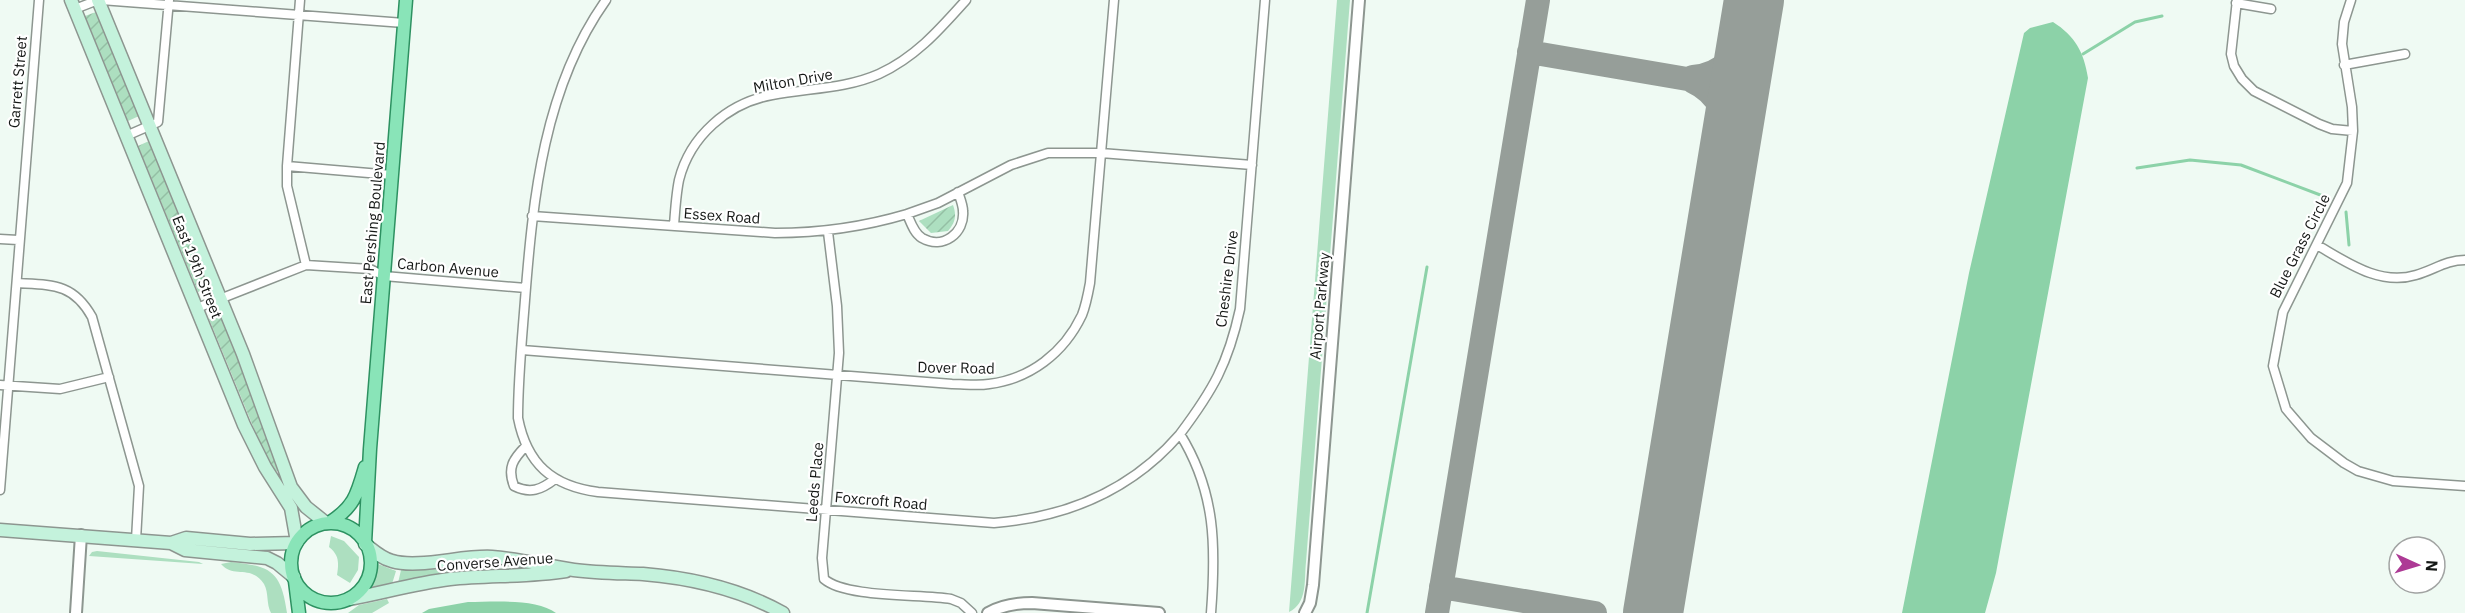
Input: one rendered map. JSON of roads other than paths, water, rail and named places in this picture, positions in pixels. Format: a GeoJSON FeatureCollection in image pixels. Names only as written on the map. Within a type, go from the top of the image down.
{"type":"FeatureCollection","features":[{"type":"Feature","properties":{"kind":"main road","name":"East 19th Street"},"geometry":{"type":"LineString","coordinates":[[99,0],[266,413],[291,487],[306,507],[328,523]]}},
{"type":"Feature","properties":{"kind":"main road","name":"East Pershing Boulevard"},"geometry":{"type":"LineString","coordinates":[[337,613],[347,599],[361,589],[369,575],[370,559],[365,543],[370,449],[406,0]]}},
{"type":"Feature","properties":{"kind":"main road","name":"East 19th Street"},"geometry":{"type":"LineString","coordinates":[[73,4],[244,425],[265,467],[291,508],[297,542]]}},
{"type":"Feature","properties":{"kind":"main road","name":"East Pershing Boulevard"},"geometry":{"type":"LineString","coordinates":[[297,542],[309,530],[328,523],[344,513],[355,498],[370,449]]}},
{"type":"Feature","properties":{"kind":"main road"},"geometry":{"type":"LineString","coordinates":[[328,523],[350,528],[365,543]]}},
{"type":"Feature","properties":{"kind":"main road"},"geometry":{"type":"LineString","coordinates":[[0,530],[171,543],[185,550],[267,558],[277,563],[294,579],[305,594],[320,602],[337,602],[347,599]]}},
{"type":"Feature","properties":{"kind":"main road"},"geometry":{"type":"LineString","coordinates":[[171,543],[186,538],[250,544],[297,542],[291,560],[299,613]]}},
{"type":"Feature","properties":{"kind":"main road","name":"Converse Avenue"},"geometry":{"type":"LineString","coordinates":[[365,543],[384,558],[400,562],[490,557],[574,570],[643,574],[698,581],[766,604],[783,613]]}},
{"type":"Feature","properties":{"kind":"main road","name":"Converse Avenue"},"geometry":{"type":"LineString","coordinates":[[347,599],[446,580],[543,575],[574,570]]}},
{"type":"Feature","properties":{"kind":"street","name":"Garrett Street"},"geometry":{"type":"LineString","coordinates":[[0,490],[4,386],[17,283],[18,240],[39,0]]}},
{"type":"Feature","properties":{"kind":"street"},"geometry":{"type":"LineString","coordinates":[[73,4],[99,0],[168,3],[404,23]]}},
{"type":"Feature","properties":{"kind":"street"},"geometry":{"type":"LineString","coordinates":[[300,0],[287,186],[306,265]]}},
{"type":"Feature","properties":{"kind":"street","name":"Milton Drive"},"geometry":{"type":"LineString","coordinates":[[674,226],[680,180],[686,161],[698,142],[723,115],[738,106],[771,95],[837,87],[880,74],[916,52],[936,35],[966,0]]}},
{"type":"Feature","properties":{"kind":"street","name":"Dover Road"},"geometry":{"type":"LineString","coordinates":[[522,350],[986,385],[1009,381],[1030,372],[1050,359],[1067,340],[1082,314],[1090,284],[1114,0]]}},
{"type":"Feature","properties":{"kind":"street","name":"Cheshire Drive"},"geometry":{"type":"LineString","coordinates":[[1180,434],[1207,398],[1222,370],[1233,339],[1244,280],[1265,0]]}},
{"type":"Feature","properties":{"kind":"street","name":"Airport Parkway"},"geometry":{"type":"LineString","coordinates":[[1305,613],[1312,591],[1359,0]]}},
{"type":"Feature","properties":{"kind":"street","name":"Blue Grass Circle"},"geometry":{"type":"LineString","coordinates":[[2351,0],[2344,22],[2342,44],[2352,107],[2353,131],[2347,183],[2283,312],[2273,366],[2286,409],[2311,438],[2329,453],[2358,471],[2393,481],[2465,486]]}},
{"type":"Feature","properties":{"kind":"street"},"geometry":{"type":"LineString","coordinates":[[2271,9],[2237,1],[2230,54],[2242,79],[2254,91],[2319,124],[2332,129],[2353,131]]}},
{"type":"Feature","properties":{"kind":"street","name":"Foxcroft Road"},"geometry":{"type":"LineString","coordinates":[[601,2],[582,41],[552,118],[532,216],[518,418],[526,446],[543,471],[555,479],[582,490],[597,492],[983,522],[1020,521],[1074,508],[1119,488],[1164,452],[1180,434]]}},
{"type":"Feature","properties":{"kind":"street"},"geometry":{"type":"LineString","coordinates":[[126,136],[158,122],[168,3]]}},
{"type":"Feature","properties":{"kind":"street"},"geometry":{"type":"LineString","coordinates":[[2344,65],[2405,54]]}},
{"type":"Feature","properties":{"kind":"street","name":"Essex Road"},"geometry":{"type":"LineString","coordinates":[[532,216],[775,233],[828,232],[854,228],[908,214],[1031,157],[1059,153],[1101,153],[1252,165]]}},
{"type":"Feature","properties":{"kind":"street"},"geometry":{"type":"LineString","coordinates":[[287,166],[392,175]]}},
{"type":"Feature","properties":{"kind":"street"},"geometry":{"type":"LineString","coordinates":[[908,214],[913,229],[922,238],[934,242],[948,240],[956,235],[962,224],[963,212],[958,192]]}},
{"type":"Feature","properties":{"kind":"street","name":"Leeds Place"},"geometry":{"type":"LineString","coordinates":[[828,232],[837,306],[838,374],[821,570],[824,579],[831,585],[850,590],[951,599],[972,613]]}},
{"type":"Feature","properties":{"kind":"street"},"geometry":{"type":"LineString","coordinates":[[0,238],[18,240]]}},
{"type":"Feature","properties":{"kind":"street"},"geometry":{"type":"LineString","coordinates":[[2317,245],[2354,266],[2386,279],[2410,277],[2440,264],[2465,260]]}},
{"type":"Feature","properties":{"kind":"street","name":"Carbon Avenue"},"geometry":{"type":"LineString","coordinates":[[197,308],[306,265],[370,269],[384,276],[526,288]]}},
{"type":"Feature","properties":{"kind":"street"},"geometry":{"type":"LineString","coordinates":[[17,283],[54,285],[76,295],[85,304],[92,317],[139,486],[136,540]]}},
{"type":"Feature","properties":{"kind":"street"},"geometry":{"type":"LineString","coordinates":[[4,386],[60,389],[110,377]]}},
{"type":"Feature","properties":{"kind":"street"},"geometry":{"type":"LineString","coordinates":[[1180,434],[1194,457],[1207,494],[1214,534],[1211,613]]}},
{"type":"Feature","properties":{"kind":"street"},"geometry":{"type":"LineString","coordinates":[[526,446],[511,465],[510,476],[514,486],[525,491],[534,491],[545,487],[555,479]]}},
{"type":"Feature","properties":{"kind":"street"},"geometry":{"type":"LineString","coordinates":[[76,613],[81,536]]}},
{"type":"Feature","properties":{"kind":"street"},"geometry":{"type":"LineString","coordinates":[[988,613],[1017,603],[1159,613]]}},
{"type":"Feature","properties":{"kind":"waterway"},"geometry":{"type":"LineString","coordinates":[[2083,54],[2135,22],[2162,16]]}},
{"type":"Feature","properties":{"kind":"waterway"},"geometry":{"type":"LineString","coordinates":[[2137,168],[2190,160],[2241,165],[2323,196]]}},
{"type":"Feature","properties":{"kind":"waterway"},"geometry":{"type":"LineString","coordinates":[[2346,212],[2349,245]]}},
{"type":"Feature","properties":{"kind":"waterway"},"geometry":{"type":"LineString","coordinates":[[1367,613],[1427,267]]}}]}
